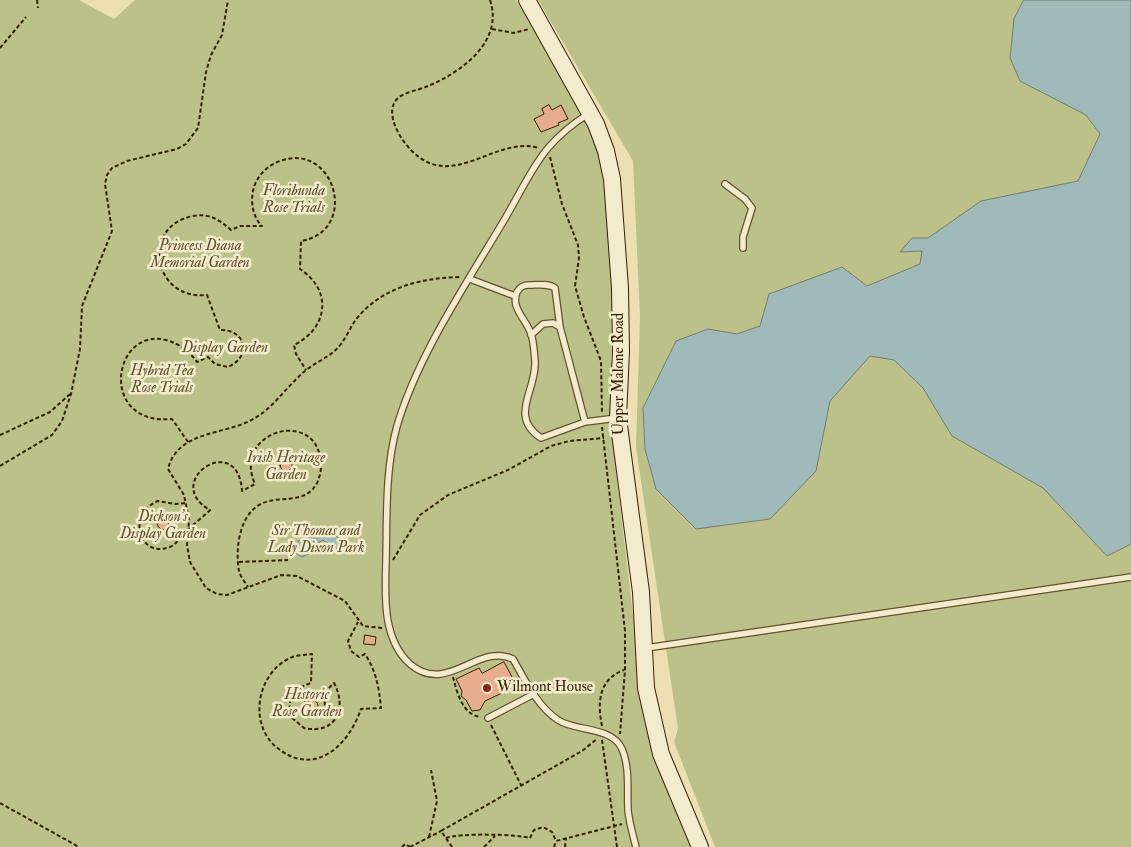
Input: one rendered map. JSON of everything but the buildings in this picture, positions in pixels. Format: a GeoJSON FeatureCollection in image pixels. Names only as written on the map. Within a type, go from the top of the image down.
{"type":"FeatureCollection","features":[{"type":"Feature","properties":{"kind":"main road","name":"Upper Malone Road"},"geometry":{"type":"LineString","coordinates":[[527,0],[590,112],[606,151],[612,180],[620,288],[621,351],[618,418],[641,592],[646,688],[661,754],[700,847]]}},
{"type":"Feature","properties":{"kind":"lane"},"geometry":{"type":"LineString","coordinates":[[590,112],[545,152],[418,372],[397,428],[388,480],[386,566],[388,626],[393,640],[410,664],[433,675],[452,672],[491,656],[506,656],[513,659],[534,694],[547,711],[559,721],[602,733],[618,742],[622,748],[627,768],[630,822],[636,847]]}},
{"type":"Feature","properties":{"kind":"lane"},"geometry":{"type":"LineString","coordinates":[[725,184],[745,199],[752,208],[743,237],[742,248]]}},
{"type":"Feature","properties":{"kind":"lane"},"geometry":{"type":"LineString","coordinates":[[470,279],[515,296]]}},
{"type":"Feature","properties":{"kind":"lane"},"geometry":{"type":"LineString","coordinates":[[585,422],[560,327],[556,288],[550,285],[525,285],[519,289],[515,296],[520,315],[531,334],[535,364],[533,381],[526,398],[525,416],[529,428],[541,438],[585,422],[618,418]]}},
{"type":"Feature","properties":{"kind":"lane"},"geometry":{"type":"LineString","coordinates":[[531,334],[543,324],[553,323],[560,327]]}},
{"type":"Feature","properties":{"kind":"lane"},"geometry":{"type":"LineString","coordinates":[[644,648],[1131,577]]}},
{"type":"Feature","properties":{"kind":"lane"},"geometry":{"type":"LineString","coordinates":[[488,718],[534,694]]}},
{"type":"Feature","properties":{"kind":"path"},"geometry":{"type":"LineString","coordinates":[[37,0],[38,8]]}},
{"type":"Feature","properties":{"kind":"path"},"geometry":{"type":"LineString","coordinates":[[0,466],[52,435],[62,421],[71,394],[80,349],[82,306],[112,232],[104,184],[107,175],[112,168],[127,161],[177,150],[186,144],[198,128],[206,72],[211,55],[222,36],[228,0]]}},
{"type":"Feature","properties":{"kind":"path"},"geometry":{"type":"LineString","coordinates":[[490,0],[494,23],[483,47],[458,69],[431,85],[398,98],[392,109],[398,131],[404,143],[425,162],[440,166],[456,166],[497,152],[530,146],[545,152],[553,164],[562,204],[578,245],[579,258],[575,286],[584,317],[601,361],[603,378],[601,419],[619,568],[625,670],[622,719],[618,742]]}},
{"type":"Feature","properties":{"kind":"path"},"geometry":{"type":"LineString","coordinates":[[0,48],[26,17]]}},
{"type":"Feature","properties":{"kind":"path"},"geometry":{"type":"LineString","coordinates":[[492,29],[514,33],[541,24]]}},
{"type":"Feature","properties":{"kind":"path"},"geometry":{"type":"LineString","coordinates":[[188,442],[172,420],[152,420],[141,416],[126,401],[120,380],[125,359],[133,349],[152,340],[173,342],[182,346],[197,362],[208,358],[215,364],[224,367],[236,363],[244,349],[241,340],[236,334],[230,330],[220,330],[207,295],[184,293],[170,283],[164,275],[159,258],[162,241],[172,226],[188,217],[198,215],[216,218],[231,230],[240,226],[262,226],[254,215],[252,206],[254,188],[269,166],[291,158],[306,160],[319,167],[330,178],[335,194],[335,208],[328,224],[315,236],[301,241],[300,269],[316,284],[323,303],[318,323],[312,333],[294,344],[296,354],[306,370]]}},
{"type":"Feature","properties":{"kind":"path"},"geometry":{"type":"LineString","coordinates":[[388,626],[369,628],[358,622],[345,601],[297,576],[282,575],[227,595],[217,594],[206,588],[190,562],[187,545],[190,520],[184,495],[168,469],[171,458],[188,442],[208,434],[237,427],[256,418],[306,370],[328,357],[341,344],[356,319],[384,294],[401,287],[440,278],[470,279]]}},
{"type":"Feature","properties":{"kind":"path"},"geometry":{"type":"LineString","coordinates":[[0,436],[50,412],[71,394]]}},
{"type":"Feature","properties":{"kind":"path"},"geometry":{"type":"LineString","coordinates":[[186,503],[175,504],[158,501],[150,504],[144,510],[139,524],[142,539],[148,545],[162,549],[175,544],[184,533],[210,510],[198,501],[193,486],[199,471],[205,466],[213,463],[228,464],[240,476],[242,492],[255,484],[250,466],[253,454],[259,443],[268,436],[279,431],[291,430],[303,433],[312,441],[319,451],[321,473],[316,484],[300,498],[262,504],[249,514],[240,536],[239,562],[240,572],[248,588]]}},
{"type":"Feature","properties":{"kind":"path"},"geometry":{"type":"LineString","coordinates":[[386,566],[397,556],[413,524],[420,515],[448,496],[508,470],[551,446],[569,441],[604,438]]}},
{"type":"Feature","properties":{"kind":"path"},"geometry":{"type":"LineString","coordinates":[[239,562],[288,560]]}},
{"type":"Feature","properties":{"kind":"path"},"geometry":{"type":"LineString","coordinates":[[312,706],[312,698],[306,700],[303,706],[306,712],[312,716],[319,714],[325,706],[324,693],[334,683],[340,694],[340,706],[337,717],[322,729],[304,728],[291,717],[290,698],[295,690],[310,683],[312,654],[290,658],[273,670],[263,687],[258,707],[263,726],[274,745],[293,757],[312,760],[328,756],[346,739],[356,725],[361,709],[381,708],[376,676],[372,666],[364,654],[359,656],[351,651],[348,641],[358,622]]}},
{"type":"Feature","properties":{"kind":"path"},"geometry":{"type":"LineString","coordinates":[[617,847],[612,825],[600,696],[611,676],[625,670]]}},
{"type":"Feature","properties":{"kind":"path"},"geometry":{"type":"LineString","coordinates":[[452,672],[458,697],[464,707],[474,717],[488,718],[522,786]]}},
{"type":"Feature","properties":{"kind":"path"},"geometry":{"type":"LineString","coordinates":[[402,847],[406,844],[410,847],[522,786],[582,751],[602,733]]}},
{"type":"Feature","properties":{"kind":"path"},"geometry":{"type":"LineString","coordinates":[[429,837],[437,801],[432,770]]}},
{"type":"Feature","properties":{"kind":"path"},"geometry":{"type":"LineString","coordinates":[[0,804],[79,847]]}},
{"type":"Feature","properties":{"kind":"path"},"geometry":{"type":"LineString","coordinates":[[556,841],[612,825],[630,822]]}},
{"type":"Feature","properties":{"kind":"path"},"geometry":{"type":"LineString","coordinates":[[446,838],[457,835],[520,836],[530,838],[534,830],[543,827],[552,832],[556,841],[554,847]]}},
{"type":"Feature","properties":{"kind":"path"},"geometry":{"type":"LineString","coordinates":[[441,831],[452,847]]}},
{"type":"Feature","properties":{"kind":"path"},"geometry":{"type":"LineString","coordinates":[[484,847],[495,836]]}},
{"type":"Feature","properties":{"kind":"path"},"geometry":{"type":"LineString","coordinates":[[565,847],[566,838]]}},
{"type":"Feature","properties":{"kind":"green space","name":"Sir Thomas and Lady Dixon Park"},"geometry":{"type":"Polygon","coordinates":[[[0,0],[79,0],[114,19],[135,0],[516,0],[592,126],[606,181],[613,289],[610,420],[637,649],[695,847],[0,847],[0,0]]]}},
{"type":"Feature","properties":{"kind":"green space"},"geometry":{"type":"Polygon","coordinates":[[[538,0],[1131,0],[1131,847],[715,847],[674,742],[678,729],[636,447],[640,317],[633,161],[538,0]]]}},
{"type":"Feature","properties":{"kind":"water"},"geometry":{"type":"Polygon","coordinates":[[[1024,0],[1131,0],[1131,544],[1107,556],[1043,488],[952,436],[923,388],[894,360],[870,356],[830,401],[816,471],[770,519],[696,529],[656,489],[645,449],[643,408],[676,341],[708,329],[737,334],[760,326],[769,294],[842,267],[867,286],[920,264],[922,251],[900,252],[912,238],[928,238],[981,201],[1078,181],[1100,134],[1086,115],[1020,81],[1010,58],[1014,19],[1024,0]]]}},
{"type":"Feature","properties":{"kind":"water"},"geometry":{"type":"Polygon","coordinates":[[[325,532],[340,538],[344,543],[343,547],[333,550],[323,540],[316,544],[313,552],[302,557],[294,552],[294,545],[306,535],[316,539],[325,532]]]}},
{"type":"Feature","properties":{"kind":"place","name":"Wilmont House"},"geometry":{"type":"Point","coordinates":[487,688]}},
{"type":"Feature","properties":{"kind":"park label","name":"Floribunda Rose Trials"},"geometry":{"type":"Point","coordinates":[294,200]}},
{"type":"Feature","properties":{"kind":"park label","name":"Princess Diana Memorial Garden"},"geometry":{"type":"Point","coordinates":[200,256]}},
{"type":"Feature","properties":{"kind":"park label","name":"Display Garden"},"geometry":{"type":"Point","coordinates":[225,349]}},
{"type":"Feature","properties":{"kind":"park label","name":"Hybrid Tea Rose Trials"},"geometry":{"type":"Point","coordinates":[162,380]}},
{"type":"Feature","properties":{"kind":"park label","name":"Irish Heritage Garden"},"geometry":{"type":"Point","coordinates":[286,468]}},
{"type":"Feature","properties":{"kind":"park label","name":"Dickson's Display Garden"},"geometry":{"type":"Point","coordinates":[163,526]}},
{"type":"Feature","properties":{"kind":"park label","name":"Historic Rose Garden"},"geometry":{"type":"Point","coordinates":[307,704]}}]}
